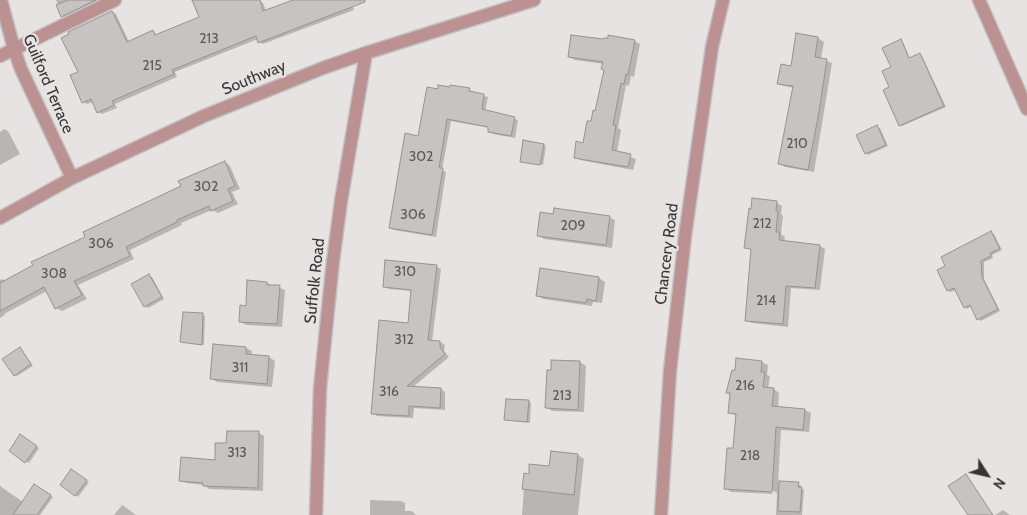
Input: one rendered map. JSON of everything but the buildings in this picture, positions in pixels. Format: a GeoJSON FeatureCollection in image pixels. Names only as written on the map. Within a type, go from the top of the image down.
{"type":"FeatureCollection","features":[{"type":"Feature","properties":{"kind":"street","name":"Guilford Terrace"},"geometry":{"type":"LineString","coordinates":[[1,0],[14,49],[41,113],[72,178]]}},
{"type":"Feature","properties":{"kind":"street"},"geometry":{"type":"LineString","coordinates":[[0,56],[115,0]]}},
{"type":"Feature","properties":{"kind":"street","name":"Southway"},"geometry":{"type":"LineString","coordinates":[[0,218],[72,178],[204,116],[323,68],[534,0]]}},
{"type":"Feature","properties":{"kind":"street","name":"Chancery Road"},"geometry":{"type":"LineString","coordinates":[[661,515],[670,371],[685,236],[712,47],[723,0]]}},
{"type":"Feature","properties":{"kind":"street"},"geometry":{"type":"LineString","coordinates":[[979,0],[1027,109]]}},
{"type":"Feature","properties":{"kind":"street","name":"Suffolk Road"},"geometry":{"type":"LineString","coordinates":[[316,515],[320,388],[333,261],[340,201],[366,53]]}}]}
